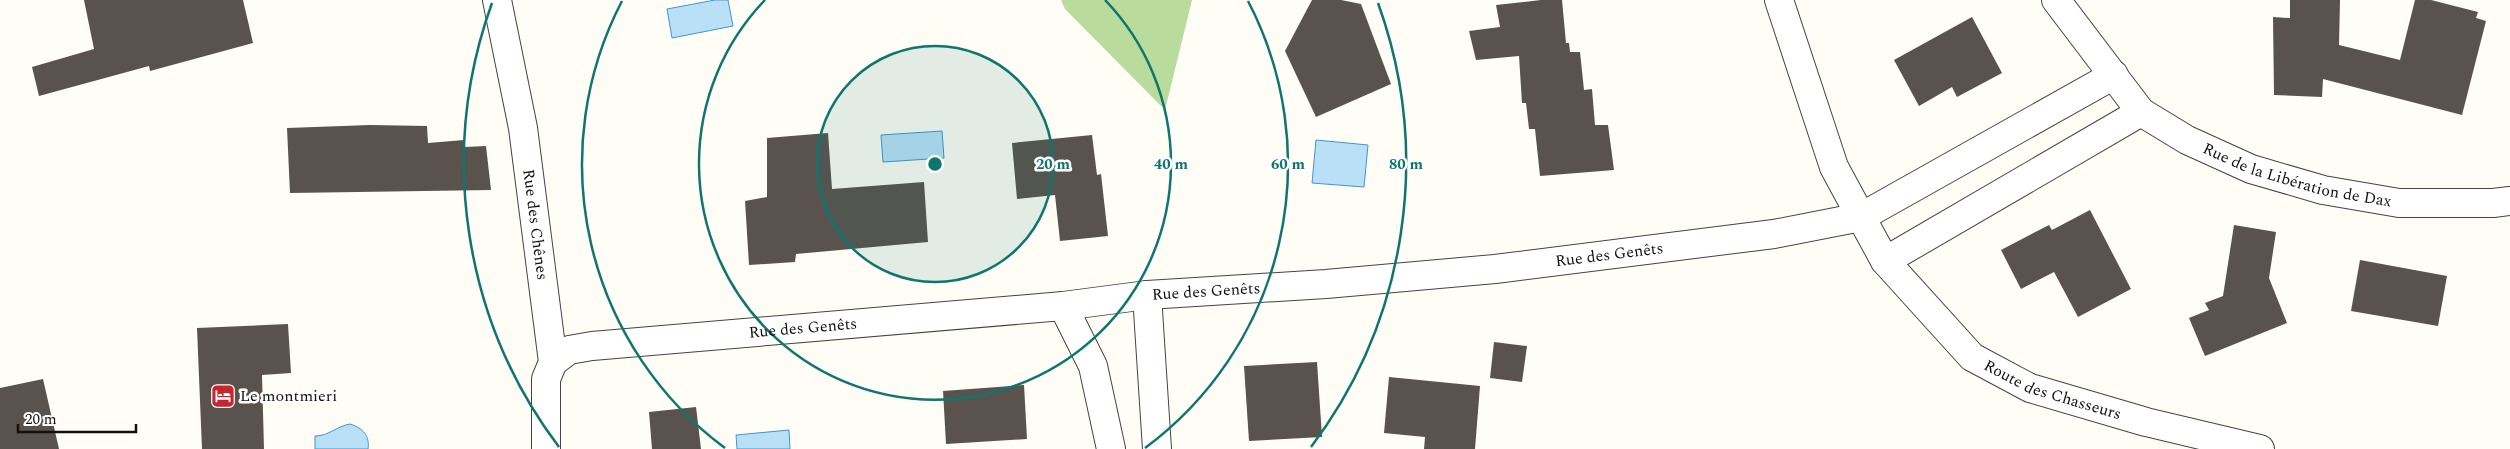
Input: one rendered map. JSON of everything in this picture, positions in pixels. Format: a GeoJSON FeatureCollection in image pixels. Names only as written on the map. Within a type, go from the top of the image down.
{"type":"FeatureCollection","features":[{"type":"Feature","properties":{"kind":"street","name":"Rue des Chênes"},"geometry":{"type":"LineString","coordinates":[[497,0],[525,137],[553,362],[546,378],[546,449]]}},
{"type":"Feature","properties":{"kind":"street","name":"Route des Chasseurs"},"geometry":{"type":"LineString","coordinates":[[1778,0],[1834,167],[1861,217],[1885,261],[1972,357],[2030,388],[2146,422],[2260,449]]}},
{"type":"Feature","properties":{"kind":"street","name":"Rue de la Libération de Dax"},"geometry":{"type":"LineString","coordinates":[[2056,0],[2140,112],[2187,140],[2251,169],[2323,190],[2399,203],[2493,204],[2510,201]]}},
{"type":"Feature","properties":{"kind":"street"},"geometry":{"type":"LineString","coordinates":[[1861,217],[2114,75]]}},
{"type":"Feature","properties":{"kind":"street"},"geometry":{"type":"LineString","coordinates":[[1885,261],[2140,112]]}},
{"type":"Feature","properties":{"kind":"street","name":"Rue des Genêts"},"geometry":{"type":"LineString","coordinates":[[553,362],[569,350],[592,346],[1063,306],[1147,295],[1326,284],[1495,270],[1774,234],[1861,217]]}},
{"type":"Feature","properties":{"kind":"street"},"geometry":{"type":"LineString","coordinates":[[1147,295],[1157,449]]}},
{"type":"Feature","properties":{"kind":"street"},"geometry":{"type":"LineString","coordinates":[[1063,306],[1093,366],[1111,449]]}},
{"type":"Feature","properties":{"kind":"green space"},"geometry":{"type":"Polygon","coordinates":[[[1061,0],[1192,0],[1165,110],[1065,9],[1061,0]]]}},
{"type":"Feature","properties":{"kind":"water"},"geometry":{"type":"Polygon","coordinates":[[[715,0],[728,0],[733,26],[672,38],[667,9],[715,0]]]}},
{"type":"Feature","properties":{"kind":"water"},"geometry":{"type":"Polygon","coordinates":[[[942,131],[944,158],[883,162],[881,135],[942,131]]]}},
{"type":"Feature","properties":{"kind":"water"},"geometry":{"type":"Polygon","coordinates":[[[1316,140],[1368,145],[1364,187],[1312,183],[1316,140]]]}},
{"type":"Feature","properties":{"kind":"water"},"geometry":{"type":"Polygon","coordinates":[[[350,424],[365,433],[368,440],[368,449],[315,449],[315,436],[320,436],[350,424]]]}},
{"type":"Feature","properties":{"kind":"water"},"geometry":{"type":"Polygon","coordinates":[[[789,430],[790,449],[737,449],[736,435],[789,430]]]}},
{"type":"Feature","properties":{"kind":"building"},"geometry":{"type":"Polygon","coordinates":[[[84,0],[243,0],[253,43],[150,71],[149,66],[39,96],[32,67],[94,49],[84,0]]]}},
{"type":"Feature","properties":{"kind":"building"},"geometry":{"type":"Polygon","coordinates":[[[1312,0],[1341,0],[1361,4],[1391,84],[1316,117],[1285,51],[1312,0]]]}},
{"type":"Feature","properties":{"kind":"building"},"geometry":{"type":"Polygon","coordinates":[[[1541,0],[1562,0],[1566,43],[1569,43],[1570,52],[1580,52],[1584,90],[1592,89],[1595,125],[1608,125],[1614,170],[1540,176],[1535,129],[1529,129],[1526,103],[1522,103],[1519,56],[1476,60],[1469,31],[1500,27],[1496,5],[1541,0]]]}},
{"type":"Feature","properties":{"kind":"building"},"geometry":{"type":"Polygon","coordinates":[[[2290,0],[2340,0],[2339,45],[2400,60],[2415,0],[2431,0],[2478,12],[2476,18],[2486,21],[2462,115],[2323,79],[2322,97],[2274,95],[2273,17],[2290,18],[2290,0]]]}},
{"type":"Feature","properties":{"kind":"building"},"geometry":{"type":"Polygon","coordinates":[[[1972,17],[2002,73],[1957,97],[1952,87],[1919,106],[1894,60],[1972,17]]]}},
{"type":"Feature","properties":{"kind":"building"},"geometry":{"type":"Polygon","coordinates":[[[370,125],[427,126],[428,143],[464,140],[465,147],[486,146],[491,190],[290,193],[287,128],[370,125]]]}},
{"type":"Feature","properties":{"kind":"building"},"geometry":{"type":"Polygon","coordinates":[[[828,133],[832,189],[924,182],[928,242],[796,254],[795,262],[749,265],[745,201],[767,197],[767,138],[828,133]]]}},
{"type":"Feature","properties":{"kind":"building"},"geometry":{"type":"Polygon","coordinates":[[[1092,135],[1097,175],[1101,174],[1108,236],[1060,241],[1055,195],[1017,199],[1012,143],[1092,135]]]}},
{"type":"Feature","properties":{"kind":"building"},"geometry":{"type":"Polygon","coordinates":[[[2090,210],[2131,289],[2078,317],[2054,272],[2021,289],[2001,250],[2049,225],[2052,230],[2090,210]]]}},
{"type":"Feature","properties":{"kind":"building"},"geometry":{"type":"Polygon","coordinates":[[[2234,225],[2276,232],[2269,278],[2287,323],[2205,356],[2189,318],[2209,310],[2205,303],[2223,296],[2234,225]]]}},
{"type":"Feature","properties":{"kind":"building"},"geometry":{"type":"Polygon","coordinates":[[[2360,260],[2447,276],[2438,326],[2351,311],[2360,260]]]}},
{"type":"Feature","properties":{"kind":"building"},"geometry":{"type":"Polygon","coordinates":[[[288,324],[291,373],[262,375],[264,449],[202,449],[197,328],[288,324]]]}},
{"type":"Feature","properties":{"kind":"building"},"geometry":{"type":"Polygon","coordinates":[[[1494,342],[1527,346],[1522,382],[1490,378],[1494,342]]]}},
{"type":"Feature","properties":{"kind":"building"},"geometry":{"type":"Polygon","coordinates":[[[1317,362],[1322,437],[1249,441],[1244,366],[1317,362]]]}},
{"type":"Feature","properties":{"kind":"building"},"geometry":{"type":"Polygon","coordinates":[[[1389,377],[1480,386],[1475,449],[1424,449],[1425,437],[1384,433],[1389,377]]]}},
{"type":"Feature","properties":{"kind":"building"},"geometry":{"type":"Polygon","coordinates":[[[43,379],[59,449],[0,449],[0,388],[43,379]]]}},
{"type":"Feature","properties":{"kind":"building"},"geometry":{"type":"Polygon","coordinates":[[[1024,385],[1027,439],[946,444],[943,391],[1024,385]]]}},
{"type":"Feature","properties":{"kind":"building"},"geometry":{"type":"Polygon","coordinates":[[[696,407],[701,449],[652,449],[649,412],[696,407]]]}},
{"type":"Feature","properties":{"kind":"place","name":"Le montmieri"},"geometry":{"type":"Point","coordinates":[223,396]}}]}
